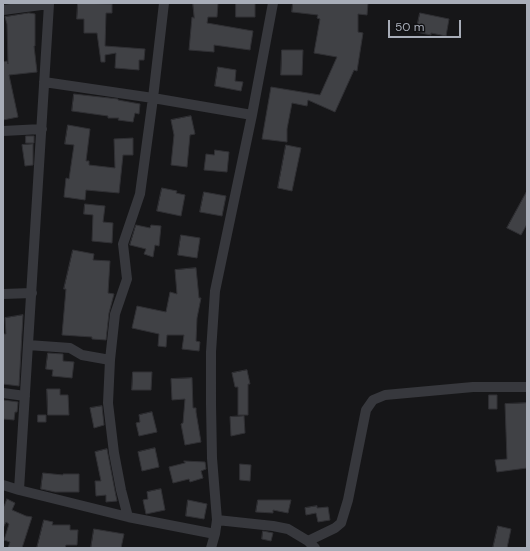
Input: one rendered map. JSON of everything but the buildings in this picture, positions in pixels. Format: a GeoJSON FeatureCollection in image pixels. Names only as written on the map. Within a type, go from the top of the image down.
{"type":"FeatureCollection","features":[{"type":"Feature","properties":{"kind":"street"},"geometry":{"type":"LineString","coordinates":[[128,517],[114,453],[108,403],[110,360],[115,314],[127,279],[123,244],[140,194],[164,3]]}},
{"type":"Feature","properties":{"kind":"street"},"geometry":{"type":"LineString","coordinates":[[211,548],[217,520],[212,458],[211,404],[211,352],[215,291],[252,115],[273,3]]}},
{"type":"Feature","properties":{"kind":"street"},"geometry":{"type":"LineString","coordinates":[[3,10],[49,4],[19,490]]}},
{"type":"Feature","properties":{"kind":"street"},"geometry":{"type":"LineString","coordinates":[[44,82],[153,98],[252,115]]}},
{"type":"Feature","properties":{"kind":"street"},"geometry":{"type":"LineString","coordinates":[[3,131],[42,129]]}},
{"type":"Feature","properties":{"kind":"street"},"geometry":{"type":"LineString","coordinates":[[3,294],[32,293]]}},
{"type":"Feature","properties":{"kind":"street"},"geometry":{"type":"LineString","coordinates":[[28,345],[70,348],[82,355],[110,360]]}},
{"type":"Feature","properties":{"kind":"street"},"geometry":{"type":"LineString","coordinates":[[217,520],[288,529],[311,545],[341,523],[348,500],[366,410],[373,400],[385,394],[473,387],[527,387]]}},
{"type":"Feature","properties":{"kind":"street"},"geometry":{"type":"LineString","coordinates":[[3,393],[24,396]]}},
{"type":"Feature","properties":{"kind":"street"},"geometry":{"type":"LineString","coordinates":[[3,485],[128,517],[215,534]]}}]}
